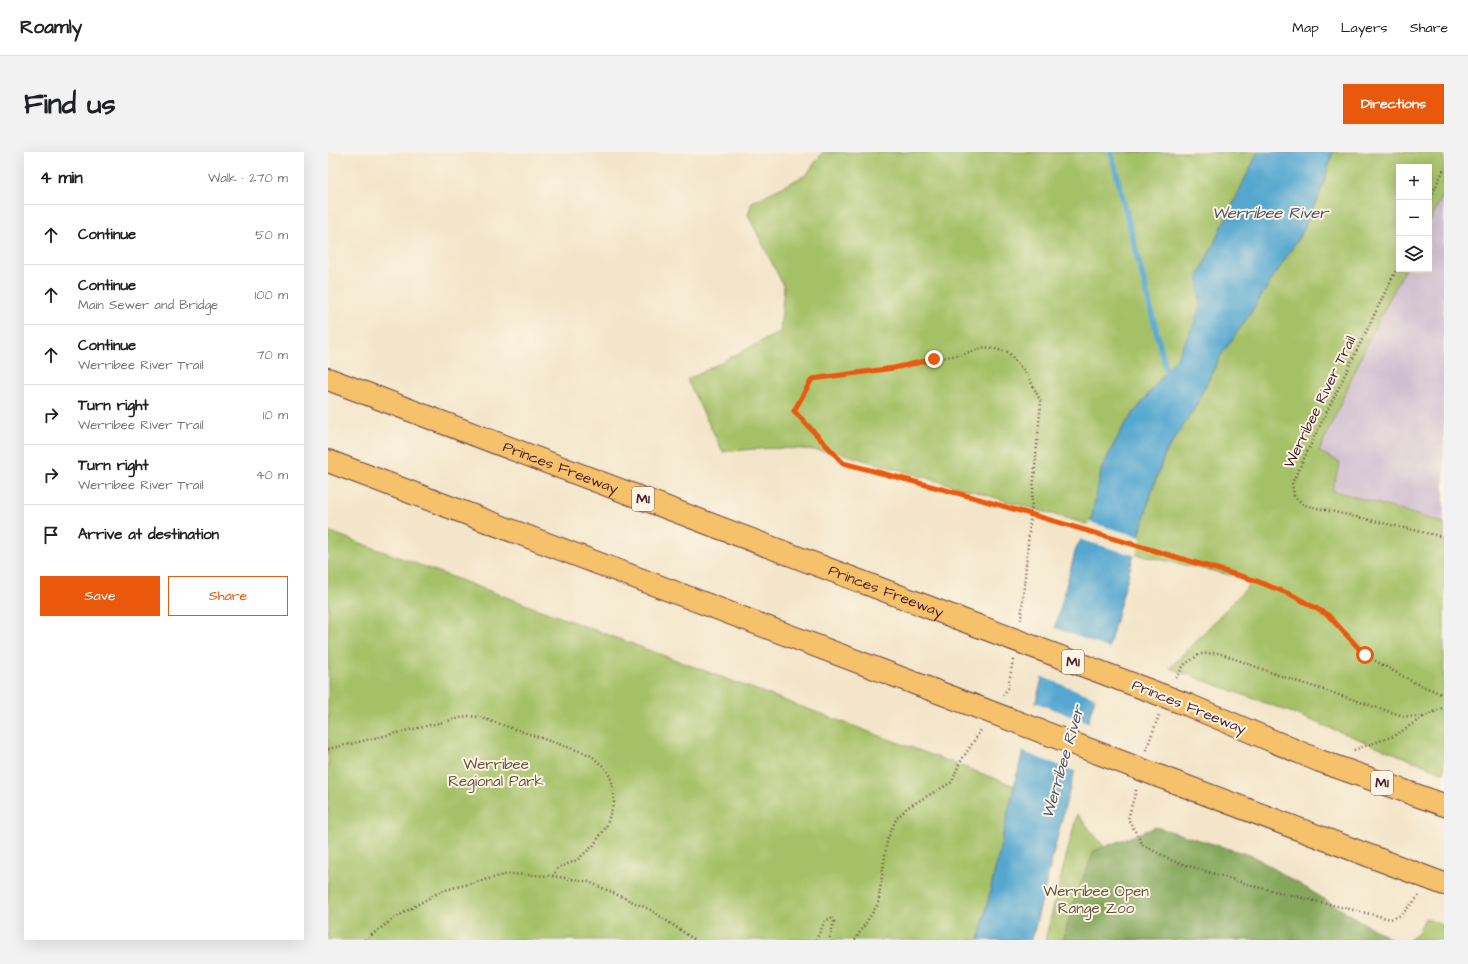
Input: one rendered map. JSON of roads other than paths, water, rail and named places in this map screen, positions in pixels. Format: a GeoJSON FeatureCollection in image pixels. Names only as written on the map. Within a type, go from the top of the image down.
{"type":"FeatureCollection","features":[{"type":"Feature","properties":{"kind":"highway","name":"Princes Freeway"},"geometry":{"type":"LineString","coordinates":[[328,379],[1188,705],[1320,761],[1444,805]]}},
{"type":"Feature","properties":{"kind":"highway"},"geometry":{"type":"LineString","coordinates":[[328,461],[1439,882]]}},
{"type":"Feature","properties":{"kind":"water","name":"Werribee River"},"geometry":{"type":"Polygon","coordinates":[[[1258,152],[1333,152],[1322,188],[1303,231],[1248,317],[1221,355],[1194,409],[1165,454],[1151,493],[1134,554],[1063,814],[1032,940],[979,940],[1016,778],[1076,548],[1090,525],[1102,467],[1123,427],[1178,356],[1194,324],[1200,306],[1198,276],[1258,152]]]}},
{"type":"Feature","properties":{"kind":"waterway"},"geometry":{"type":"LineString","coordinates":[[1111,152],[1168,377]]}},
{"type":"Feature","properties":{"kind":"park label","name":"Werribee Regional Park"},"geometry":{"type":"Point","coordinates":[496,772]}},
{"type":"Feature","properties":{"kind":"park label","name":"Werribee Open Range Zoo"},"geometry":{"type":"Point","coordinates":[1096,900]}}]}
